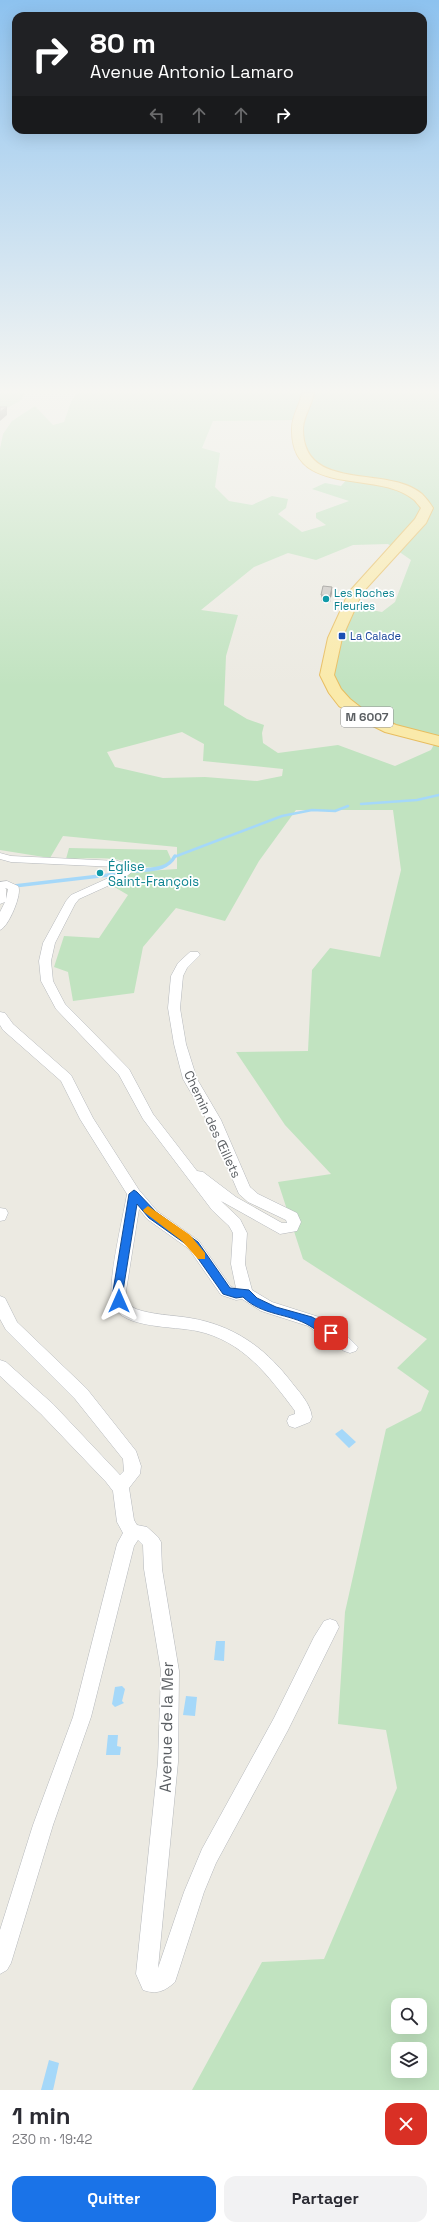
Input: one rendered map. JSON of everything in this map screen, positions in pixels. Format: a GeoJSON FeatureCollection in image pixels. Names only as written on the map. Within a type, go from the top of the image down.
{"type":"FeatureCollection","features":[{"type":"Feature","properties":{"kind":"main road","name":"M 6007"},"geometry":{"type":"LineString","coordinates":[[406,491],[419,497],[427,508],[421,520],[356,592],[334,638],[327,675],[331,684],[352,707],[387,727],[439,741]]}},
{"type":"Feature","properties":{"kind":"street"},"geometry":{"type":"LineString","coordinates":[[0,856],[11,859],[118,864],[126,868],[126,872],[119,877],[75,897],[70,903],[49,943],[45,961],[48,981],[60,1006],[124,1072],[148,1116],[217,1206],[235,1223],[240,1234],[238,1264],[245,1293],[254,1301],[273,1310],[308,1320],[321,1326],[350,1347]]}},
{"type":"Feature","properties":{"kind":"street"},"geometry":{"type":"LineString","coordinates":[[0,900],[0,888],[7,884],[14,888],[13,896],[0,926]]}},
{"type":"Feature","properties":{"kind":"street","name":"Chemin des Œillets"},"geometry":{"type":"LineString","coordinates":[[193,1176],[204,1178],[231,1201],[280,1228],[292,1228],[294,1222],[292,1217],[252,1198],[244,1190],[214,1120],[190,1079],[180,1044],[174,1008],[177,976],[182,966],[194,955]]}},
{"type":"Feature","properties":{"kind":"street"},"geometry":{"type":"LineString","coordinates":[[0,1016],[8,1027],[66,1078],[87,1118],[134,1194],[152,1215],[194,1245],[226,1291],[236,1294],[245,1293]]}},
{"type":"Feature","properties":{"kind":"street"},"geometry":{"type":"LineString","coordinates":[[134,1194],[118,1291],[119,1301],[125,1311],[141,1316],[197,1324],[226,1333],[245,1342],[257,1352],[304,1409],[304,1417],[295,1421]]}},
{"type":"Feature","properties":{"kind":"street"},"geometry":{"type":"LineString","coordinates":[[0,1302],[3,1312],[11,1326],[81,1394],[130,1456],[133,1466],[132,1474],[120,1488]]}},
{"type":"Feature","properties":{"kind":"street"},"geometry":{"type":"LineString","coordinates":[[0,1366],[47,1409],[120,1488],[126,1522],[132,1533],[126,1544],[82,1717],[43,1825],[0,1963]]}},
{"type":"Feature","properties":{"kind":"street","name":"Avenue de la Mer"},"geometry":{"type":"LineString","coordinates":[[132,1533],[141,1532],[152,1542],[153,1569],[170,1671],[168,1762],[147,1974],[151,1982],[159,1982],[167,1974],[194,1892],[209,1856],[281,1724],[320,1643],[330,1627]]}},
{"type":"Feature","properties":{"kind":"green space"},"geometry":{"type":"Polygon","coordinates":[[[0,491],[219,491],[229,501],[252,505],[272,496],[288,499],[286,508],[278,514],[302,532],[326,525],[316,518],[316,513],[349,501],[317,491],[439,491],[439,2090],[192,2090],[262,1962],[324,1959],[397,1788],[386,1730],[338,1724],[345,1612],[386,1429],[421,1411],[429,1391],[397,1368],[427,1339],[303,1259],[278,1182],[331,1174],[285,1125],[236,1052],[308,1051],[312,970],[330,948],[380,957],[401,870],[393,810],[296,810],[259,861],[225,921],[176,908],[143,947],[134,993],[73,1001],[68,972],[54,967],[64,936],[99,938],[128,895],[111,885],[132,872],[177,869],[177,847],[63,836],[50,858],[0,850],[0,491]],[[388,544],[353,545],[316,560],[288,553],[254,567],[201,610],[238,615],[226,656],[224,705],[247,719],[264,725],[262,733],[263,743],[278,753],[338,745],[395,766],[431,750],[438,737],[393,724],[360,708],[346,698],[337,687],[333,674],[333,665],[337,648],[355,607],[382,612],[395,602],[411,560],[388,544]],[[182,732],[107,752],[115,767],[163,778],[205,777],[257,781],[282,776],[283,769],[203,761],[204,744],[182,732]]]}},
{"type":"Feature","properties":{"kind":"green space"},"geometry":{"type":"Polygon","coordinates":[[[69,848],[167,850],[171,859],[168,863],[159,867],[149,867],[134,866],[121,860],[112,859],[66,859],[69,848]]]}},
{"type":"Feature","properties":{"kind":"water"},"geometry":{"type":"Polygon","coordinates":[[[342,1429],[356,1442],[349,1448],[335,1434],[342,1429]]]}},
{"type":"Feature","properties":{"kind":"water"},"geometry":{"type":"Polygon","coordinates":[[[216,1641],[225,1641],[224,1661],[214,1660],[216,1641]]]}},
{"type":"Feature","properties":{"kind":"water"},"geometry":{"type":"Polygon","coordinates":[[[122,1686],[125,1689],[122,1701],[124,1703],[115,1707],[112,1704],[115,1687],[122,1686]]]}},
{"type":"Feature","properties":{"kind":"water"},"geometry":{"type":"Polygon","coordinates":[[[186,1696],[197,1697],[195,1716],[183,1715],[186,1696]]]}},
{"type":"Feature","properties":{"kind":"water"},"geometry":{"type":"Polygon","coordinates":[[[108,1735],[118,1735],[117,1746],[121,1747],[120,1755],[106,1755],[108,1735]]]}},
{"type":"Feature","properties":{"kind":"water"},"geometry":{"type":"Polygon","coordinates":[[[49,2060],[59,2063],[53,2090],[41,2090],[49,2060]]]}},
{"type":"Feature","properties":{"kind":"building"},"geometry":{"type":"Polygon","coordinates":[[[323,586],[332,587],[330,596],[321,595],[323,586]]]}},
{"type":"Feature","properties":{"kind":"waterway"},"geometry":{"type":"LineString","coordinates":[[361,804],[417,800],[439,795]]}},
{"type":"Feature","properties":{"kind":"waterway"},"geometry":{"type":"LineString","coordinates":[[175,857],[282,816],[312,810],[335,811],[348,806]]}},
{"type":"Feature","properties":{"kind":"waterway"},"geometry":{"type":"LineString","coordinates":[[135,871],[163,867],[172,861],[175,857]]}},
{"type":"Feature","properties":{"kind":"waterway"},"geometry":{"type":"LineString","coordinates":[[14,886],[117,874]]}},
{"type":"Feature","properties":{"kind":"slow traffic"},"geometry":{"type":"LineString","coordinates":[[148,1210],[152,1215],[186,1238],[194,1245],[202,1256]]}},
{"type":"Feature","properties":{"kind":"place","name":"Les Roches Fleuries"},"geometry":{"type":"Point","coordinates":[326,599]}},
{"type":"Feature","properties":{"kind":"place","name":"La Calade"},"geometry":{"type":"Point","coordinates":[342,636]}},
{"type":"Feature","properties":{"kind":"place","name":"Église Saint-François"},"geometry":{"type":"Point","coordinates":[100,873]}},
{"type":"Feature","properties":{"kind":"route"},"geometry":{"type":"LineString","coordinates":[[119,1301],[118,1291],[134,1194],[152,1215],[194,1245],[226,1291],[236,1294],[245,1293],[254,1301],[273,1310],[308,1320],[331,1333]]}}]}
